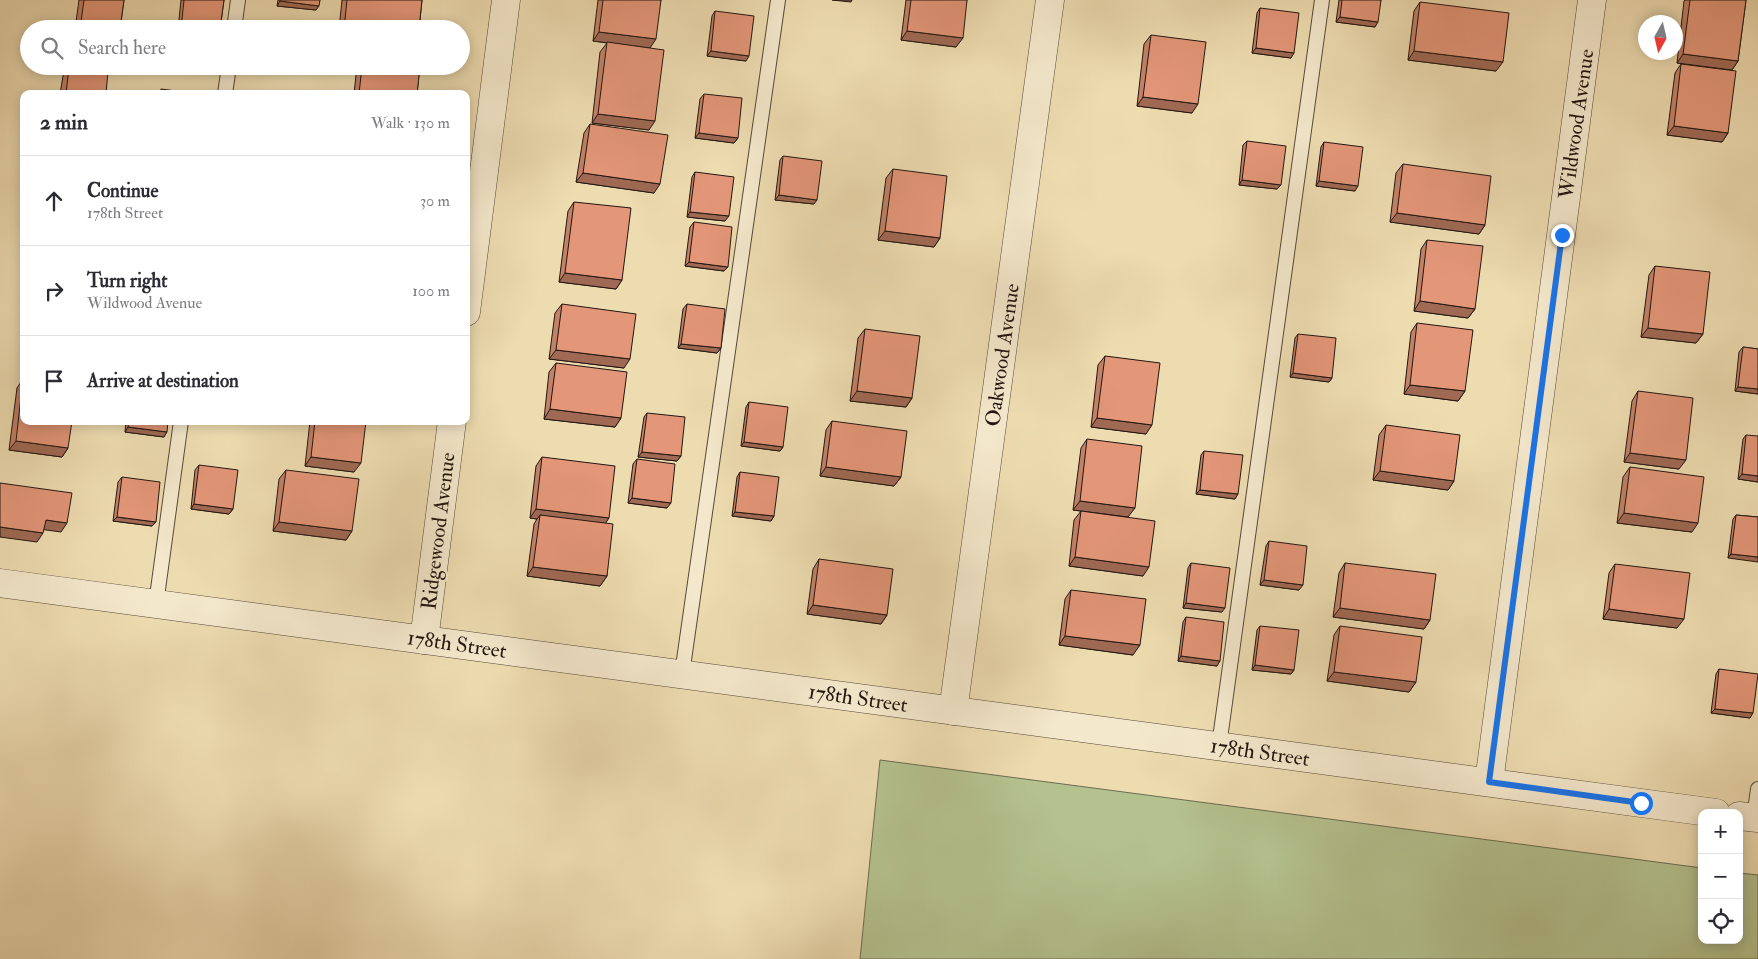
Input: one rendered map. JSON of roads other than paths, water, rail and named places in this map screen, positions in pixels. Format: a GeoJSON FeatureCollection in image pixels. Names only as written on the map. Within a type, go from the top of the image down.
{"type":"FeatureCollection","features":[{"type":"Feature","properties":{"kind":"street"},"geometry":{"type":"LineString","coordinates":[[470,281],[506,0]]}},
{"type":"Feature","properties":{"kind":"street","name":"Oakwood Avenue"},"geometry":{"type":"LineString","coordinates":[[953,711],[1050,0]]}},
{"type":"Feature","properties":{"kind":"street","name":"Wildwood Avenue"},"geometry":{"type":"LineString","coordinates":[[1489,782],[1592,0]]}},
{"type":"Feature","properties":{"kind":"street","name":"Ridgewood Avenue"},"geometry":{"type":"LineString","coordinates":[[424,640],[451,425]]}},
{"type":"Feature","properties":{"kind":"street","name":"178th Street"},"geometry":{"type":"LineString","coordinates":[[0,583],[1698,811]]}},
{"type":"Feature","properties":{"kind":"lane"},"geometry":{"type":"LineString","coordinates":[[235,20],[238,0]]}},
{"type":"Feature","properties":{"kind":"lane"},"geometry":{"type":"LineString","coordinates":[[682,674],[778,0]]}},
{"type":"Feature","properties":{"kind":"lane"},"geometry":{"type":"LineString","coordinates":[[1219,746],[1322,0]]}},
{"type":"Feature","properties":{"kind":"lane"},"geometry":{"type":"LineString","coordinates":[[226,90],[228,75]]}},
{"type":"Feature","properties":{"kind":"lane"},"geometry":{"type":"LineString","coordinates":[[156,604],[180,425]]}},
{"type":"Feature","properties":{"kind":"lane"},"geometry":{"type":"LineString","coordinates":[[1750,817],[1758,789]]}}]}
